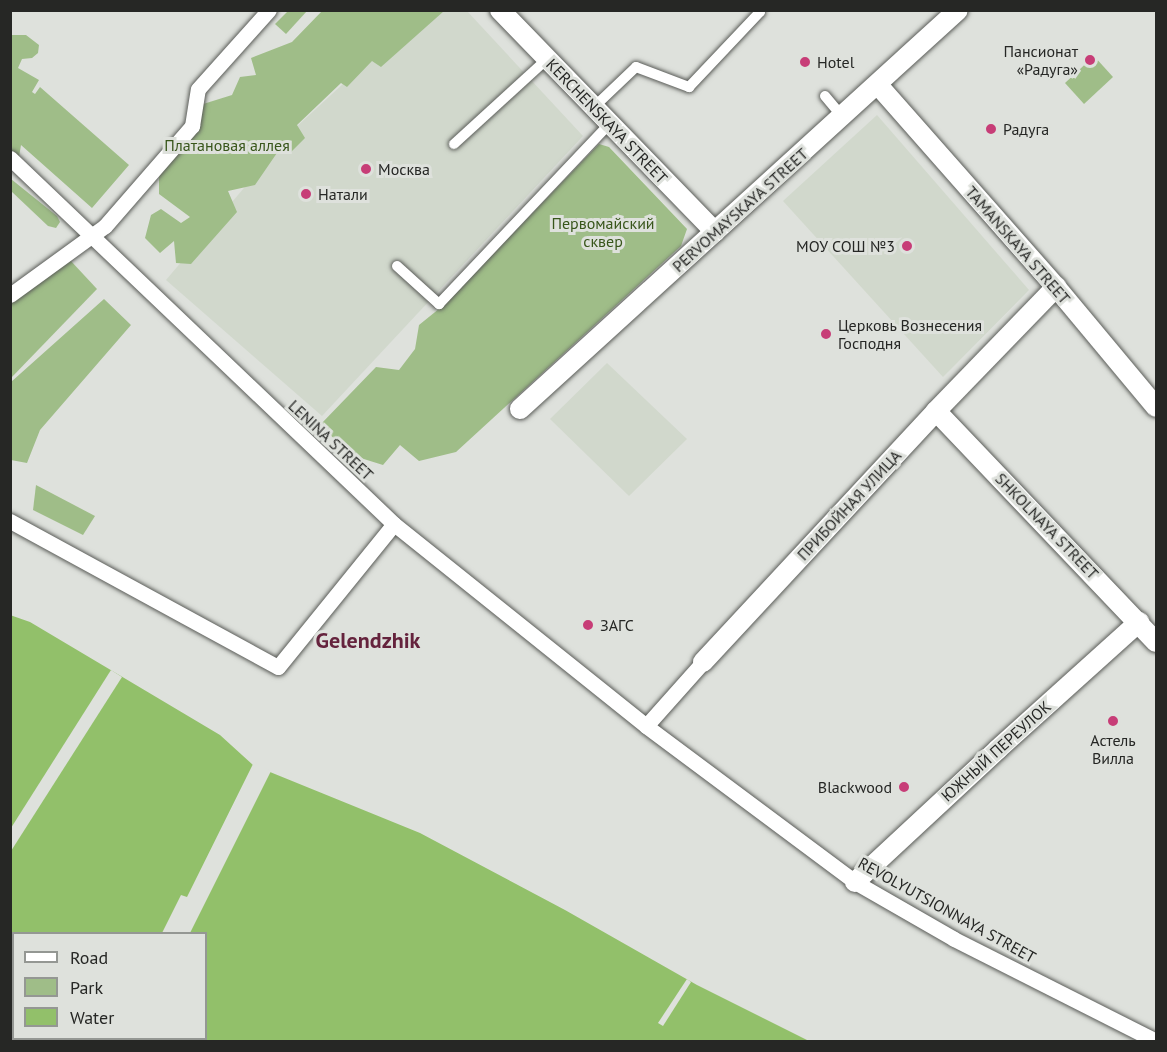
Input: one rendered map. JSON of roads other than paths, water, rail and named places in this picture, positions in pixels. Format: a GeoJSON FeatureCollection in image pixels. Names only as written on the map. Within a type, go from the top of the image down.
{"type":"FeatureCollection","features":[{"type":"Feature","properties":{"kind":"street"},"geometry":{"type":"LineString","coordinates":[[10,295],[92,238],[192,126],[198,89],[269,10]]}},
{"type":"Feature","properties":{"kind":"street","name":"KERCHENSKAYA STREET"},"geometry":{"type":"LineString","coordinates":[[500,10],[715,232]]}},
{"type":"Feature","properties":{"kind":"street","name":"PERVOMAYSKAYA STREET"},"geometry":{"type":"LineString","coordinates":[[520,409],[958,10]]}},
{"type":"Feature","properties":{"kind":"street","name":"TAMANSKAYA STREET"},"geometry":{"type":"LineString","coordinates":[[878,84],[1056,287],[1156,406]]}},
{"type":"Feature","properties":{"kind":"street","name":"LENINA STREET"},"geometry":{"type":"LineString","coordinates":[[10,158],[394,524],[645,726]]}},
{"type":"Feature","properties":{"kind":"street","name":"ПРИБОЙНАЯ УЛИЦА"},"geometry":{"type":"LineString","coordinates":[[645,726],[936,411],[1056,287]]}},
{"type":"Feature","properties":{"kind":"street","name":"SHKOLNAYA STREET"},"geometry":{"type":"LineString","coordinates":[[936,411],[1156,642]]}},
{"type":"Feature","properties":{"kind":"street"},"geometry":{"type":"LineString","coordinates":[[10,521],[279,667],[394,524]]}},
{"type":"Feature","properties":{"kind":"street","name":"ЮЖНЫЙ ПЕРЕУЛОК"},"geometry":{"type":"LineString","coordinates":[[855,882],[1139,622]]}},
{"type":"Feature","properties":{"kind":"street","name":"REVOLYUTSIONNAYA STREET"},"geometry":{"type":"LineString","coordinates":[[645,726],[855,882],[954,939],[1156,1041]]}},
{"type":"Feature","properties":{"kind":"lane"},"geometry":{"type":"LineString","coordinates":[[594,107],[636,67],[689,87],[760,12],[758,10]]}},
{"type":"Feature","properties":{"kind":"lane"},"geometry":{"type":"LineString","coordinates":[[454,144],[547,59]]}},
{"type":"Feature","properties":{"kind":"lane"},"geometry":{"type":"LineString","coordinates":[[825,96],[835,108]]}},
{"type":"Feature","properties":{"kind":"lane"},"geometry":{"type":"LineString","coordinates":[[397,266],[439,304],[610,123]]}},
{"type":"Feature","properties":{"kind":"water"},"geometry":{"type":"Polygon","coordinates":[[[10,615],[30,622],[220,735],[253,765],[420,833],[565,910],[697,985],[809,1041],[11,1041],[10,615]]]}},
{"type":"Feature","properties":{"kind":"place","name":"Пансионат «Радуга»"},"geometry":{"type":"Point","coordinates":[1090,60]}},
{"type":"Feature","properties":{"kind":"place","name":"Hotel"},"geometry":{"type":"Point","coordinates":[805,62]}},
{"type":"Feature","properties":{"kind":"place","name":"Радуга"},"geometry":{"type":"Point","coordinates":[991,129]}},
{"type":"Feature","properties":{"kind":"place","name":"Москва"},"geometry":{"type":"Point","coordinates":[366,169]}},
{"type":"Feature","properties":{"kind":"place","name":"Натали"},"geometry":{"type":"Point","coordinates":[306,194]}},
{"type":"Feature","properties":{"kind":"place","name":"МОУ СОШ №3"},"geometry":{"type":"Point","coordinates":[907,246]}},
{"type":"Feature","properties":{"kind":"place","name":"Церковь Вознесения Господня"},"geometry":{"type":"Point","coordinates":[826,334]}},
{"type":"Feature","properties":{"kind":"place","name":"ЗАГС"},"geometry":{"type":"Point","coordinates":[588,625]}},
{"type":"Feature","properties":{"kind":"place","name":"Астель Вилла"},"geometry":{"type":"Point","coordinates":[1113,721]}},
{"type":"Feature","properties":{"kind":"place","name":"Blackwood"},"geometry":{"type":"Point","coordinates":[904,787]}},
{"type":"Feature","properties":{"kind":"district","name":"Gelendzhik"},"geometry":{"type":"Point","coordinates":[368,641]}},
{"type":"Feature","properties":{"kind":"park label","name":"Платановая аллея"},"geometry":{"type":"Point","coordinates":[227,145]}},
{"type":"Feature","properties":{"kind":"park label","name":"Первомайский сквер"},"geometry":{"type":"Point","coordinates":[603,232]}}]}
